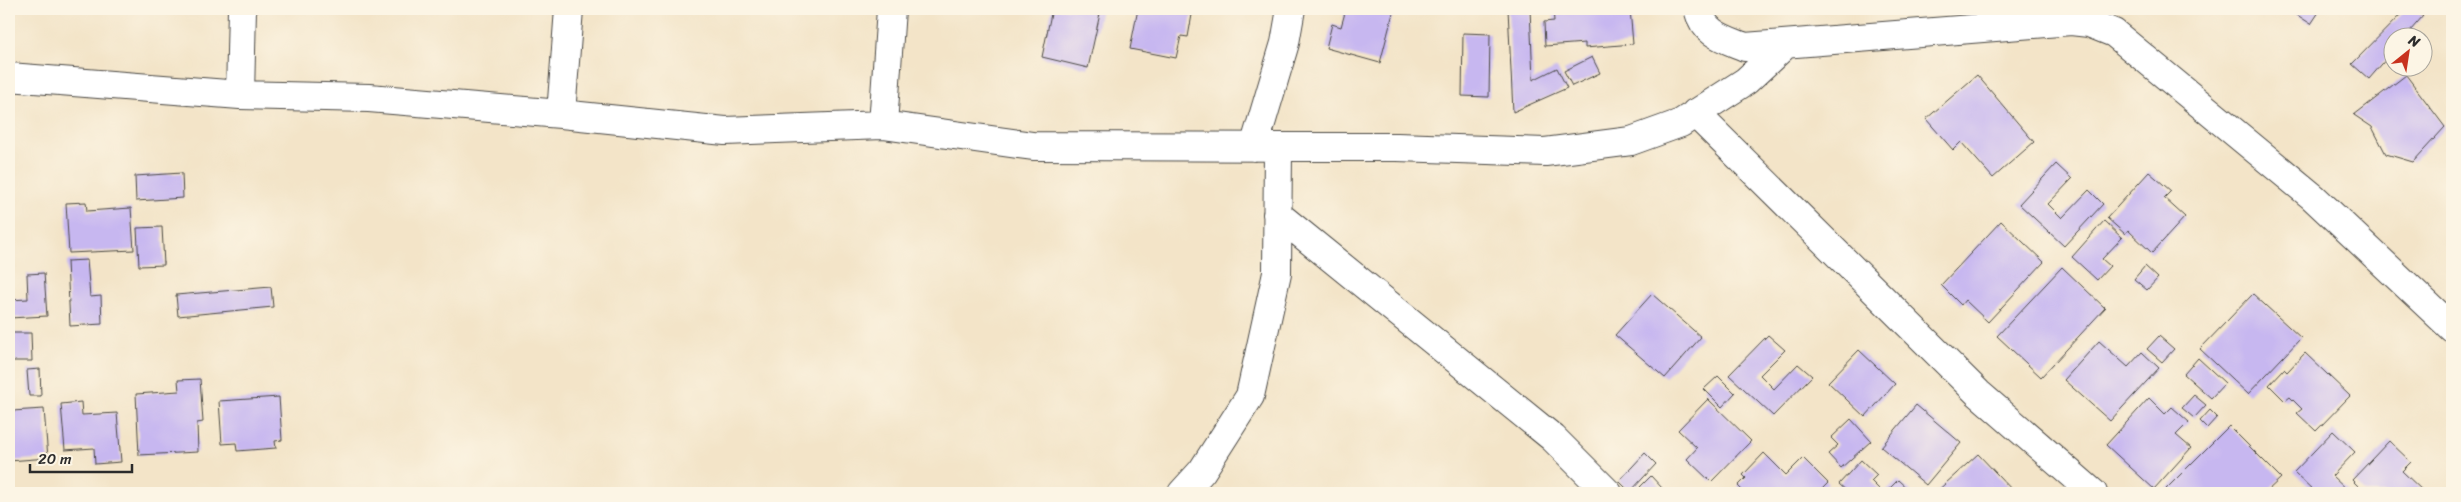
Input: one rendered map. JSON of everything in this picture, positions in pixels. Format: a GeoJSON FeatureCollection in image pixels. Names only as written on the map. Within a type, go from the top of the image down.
{"type":"FeatureCollection","features":[{"type":"Feature","properties":{"kind":"street"},"geometry":{"type":"LineString","coordinates":[[240,95],[242,9]]}},
{"type":"Feature","properties":{"kind":"street"},"geometry":{"type":"LineString","coordinates":[[561,114],[569,9]]}},
{"type":"Feature","properties":{"kind":"street"},"geometry":{"type":"LineString","coordinates":[[883,125],[891,9]]}},
{"type":"Feature","properties":{"kind":"street"},"geometry":{"type":"LineString","coordinates":[[1182,493],[1202,471],[1250,396],[1277,273],[1277,214],[1266,147],[1291,9]]}},
{"type":"Feature","properties":{"kind":"street"},"geometry":{"type":"LineString","coordinates":[[1698,9],[1701,21],[1716,35],[1745,47],[2076,15],[2089,23],[2114,33],[2314,197],[2452,328]]}},
{"type":"Feature","properties":{"kind":"street"},"geometry":{"type":"LineString","coordinates":[[9,77],[240,95],[369,98],[561,114],[724,131],[883,125],[1033,146],[1397,147],[1545,152],[1631,141],[1681,122],[1746,81],[1786,44]]}},
{"type":"Feature","properties":{"kind":"street"},"geometry":{"type":"LineString","coordinates":[[1695,113],[1978,393],[2083,490]]}},
{"type":"Feature","properties":{"kind":"street"},"geometry":{"type":"LineString","coordinates":[[1277,214],[1546,432],[1608,493]]}},
{"type":"Feature","properties":{"kind":"building"},"geometry":{"type":"Polygon","coordinates":[[[1052,9],[1101,9],[1088,68],[1042,57],[1052,9]]]}},
{"type":"Feature","properties":{"kind":"building"},"geometry":{"type":"Polygon","coordinates":[[[1138,9],[1193,9],[1188,37],[1181,36],[1176,58],[1130,49],[1138,9]]]}},
{"type":"Feature","properties":{"kind":"building"},"geometry":{"type":"Polygon","coordinates":[[[1346,9],[1394,9],[1380,63],[1326,48],[1332,24],[1341,27],[1346,9]]]}},
{"type":"Feature","properties":{"kind":"building"},"geometry":{"type":"Polygon","coordinates":[[[1508,9],[1530,9],[1533,80],[1557,68],[1567,88],[1513,112],[1508,9]]]}},
{"type":"Feature","properties":{"kind":"building"},"geometry":{"type":"Polygon","coordinates":[[[1553,9],[1630,9],[1633,44],[1585,48],[1585,43],[1545,46],[1544,22],[1554,21],[1553,9]]]}},
{"type":"Feature","properties":{"kind":"building"},"geometry":{"type":"Polygon","coordinates":[[[2288,9],[2321,9],[2311,24],[2288,9]]]}},
{"type":"Feature","properties":{"kind":"building"},"geometry":{"type":"Polygon","coordinates":[[[2406,9],[2423,16],[2413,28],[2387,28],[2406,9]]]}},
{"type":"Feature","properties":{"kind":"building"},"geometry":{"type":"Polygon","coordinates":[[[2384,31],[2384,62],[2369,79],[2352,64],[2384,31]]]}},
{"type":"Feature","properties":{"kind":"building"},"geometry":{"type":"Polygon","coordinates":[[[1463,33],[1490,34],[1489,97],[1462,96],[1463,33]]]}},
{"type":"Feature","properties":{"kind":"building"},"geometry":{"type":"Polygon","coordinates":[[[1592,57],[1600,73],[1572,86],[1564,71],[1592,57]]]}},
{"type":"Feature","properties":{"kind":"building"},"geometry":{"type":"Polygon","coordinates":[[[1977,75],[2034,142],[1993,178],[1961,142],[1953,150],[1926,119],[1977,75]]]}},
{"type":"Feature","properties":{"kind":"building"},"geometry":{"type":"Polygon","coordinates":[[[2402,78],[2408,78],[2445,127],[2413,162],[2386,154],[2372,127],[2354,115],[2402,78]]]}},
{"type":"Feature","properties":{"kind":"building"},"geometry":{"type":"Polygon","coordinates":[[[2056,164],[2072,179],[2048,204],[2062,218],[2089,190],[2103,204],[2064,246],[2019,204],[2056,164]]]}},
{"type":"Feature","properties":{"kind":"building"},"geometry":{"type":"Polygon","coordinates":[[[2149,172],[2171,191],[2164,198],[2185,217],[2152,253],[2128,230],[2125,234],[2107,218],[2149,172]]]}},
{"type":"Feature","properties":{"kind":"building"},"geometry":{"type":"Polygon","coordinates":[[[182,173],[183,198],[136,201],[135,176],[182,173]]]}},
{"type":"Feature","properties":{"kind":"building"},"geometry":{"type":"Polygon","coordinates":[[[86,202],[87,211],[131,208],[134,250],[69,253],[66,203],[86,202]]]}},
{"type":"Feature","properties":{"kind":"building"},"geometry":{"type":"Polygon","coordinates":[[[2001,221],[2044,262],[1988,322],[1965,300],[1961,305],[1941,285],[2001,221]]]}},
{"type":"Feature","properties":{"kind":"building"},"geometry":{"type":"Polygon","coordinates":[[[2104,221],[2122,238],[2102,259],[2110,266],[2097,280],[2072,257],[2104,221]]]}},
{"type":"Feature","properties":{"kind":"building"},"geometry":{"type":"Polygon","coordinates":[[[162,227],[164,265],[139,266],[137,228],[162,227]]]}},
{"type":"Feature","properties":{"kind":"building"},"geometry":{"type":"Polygon","coordinates":[[[87,260],[90,297],[101,296],[102,324],[70,326],[67,261],[87,260]]]}},
{"type":"Feature","properties":{"kind":"building"},"geometry":{"type":"Polygon","coordinates":[[[2145,266],[2158,278],[2147,290],[2134,279],[2145,266]]]}},
{"type":"Feature","properties":{"kind":"building"},"geometry":{"type":"Polygon","coordinates":[[[2062,267],[2105,308],[2041,377],[1997,336],[2062,267]]]}},
{"type":"Feature","properties":{"kind":"building"},"geometry":{"type":"Polygon","coordinates":[[[44,273],[47,316],[9,318],[9,300],[28,299],[27,274],[44,273]]]}},
{"type":"Feature","properties":{"kind":"building"},"geometry":{"type":"Polygon","coordinates":[[[271,287],[273,307],[178,316],[176,295],[271,287]]]}},
{"type":"Feature","properties":{"kind":"building"},"geometry":{"type":"Polygon","coordinates":[[[1652,294],[1701,337],[1665,378],[1615,335],[1652,294]]]}},
{"type":"Feature","properties":{"kind":"building"},"geometry":{"type":"Polygon","coordinates":[[[2253,294],[2301,338],[2248,394],[2200,349],[2253,294]]]}},
{"type":"Feature","properties":{"kind":"building"},"geometry":{"type":"Polygon","coordinates":[[[9,333],[31,333],[32,361],[9,361],[9,333]]]}},
{"type":"Feature","properties":{"kind":"building"},"geometry":{"type":"Polygon","coordinates":[[[1768,335],[1785,350],[1760,375],[1774,389],[1798,364],[1812,376],[1773,416],[1729,375],[1768,335]]]}},
{"type":"Feature","properties":{"kind":"building"},"geometry":{"type":"Polygon","coordinates":[[[2159,336],[2174,349],[2162,362],[2147,349],[2159,336]]]}},
{"type":"Feature","properties":{"kind":"building"},"geometry":{"type":"Polygon","coordinates":[[[2099,341],[2128,367],[2142,352],[2159,368],[2110,421],[2064,380],[2099,341]]]}},
{"type":"Feature","properties":{"kind":"building"},"geometry":{"type":"Polygon","coordinates":[[[1859,350],[1895,384],[1865,417],[1828,382],[1859,350]]]}},
{"type":"Feature","properties":{"kind":"building"},"geometry":{"type":"Polygon","coordinates":[[[2305,353],[2350,396],[2316,431],[2297,413],[2302,409],[2290,397],[2285,401],[2269,385],[2284,369],[2287,372],[2305,353]]]}},
{"type":"Feature","properties":{"kind":"building"},"geometry":{"type":"Polygon","coordinates":[[[2198,358],[2225,383],[2211,398],[2184,374],[2198,358]]]}},
{"type":"Feature","properties":{"kind":"building"},"geometry":{"type":"Polygon","coordinates":[[[40,369],[41,396],[29,396],[27,370],[40,369]]]}},
{"type":"Feature","properties":{"kind":"building"},"geometry":{"type":"Polygon","coordinates":[[[1718,376],[1735,393],[1722,407],[1704,389],[1718,376]]]}},
{"type":"Feature","properties":{"kind":"building"},"geometry":{"type":"Polygon","coordinates":[[[200,379],[203,422],[197,423],[198,452],[139,455],[136,394],[179,391],[178,380],[200,379]]]}},
{"type":"Feature","properties":{"kind":"building"},"geometry":{"type":"Polygon","coordinates":[[[2194,395],[2206,405],[2194,418],[2182,408],[2194,395]]]}},
{"type":"Feature","properties":{"kind":"building"},"geometry":{"type":"Polygon","coordinates":[[[279,397],[282,440],[275,441],[276,448],[237,451],[236,443],[222,444],[219,401],[279,397]]]}},
{"type":"Feature","properties":{"kind":"building"},"geometry":{"type":"Polygon","coordinates":[[[9,398],[11,398],[12,411],[44,409],[48,458],[9,461],[9,398]]]}},
{"type":"Feature","properties":{"kind":"building"},"geometry":{"type":"Polygon","coordinates":[[[2149,398],[2165,414],[2172,407],[2189,422],[2176,435],[2191,448],[2154,489],[2106,445],[2149,398]]]}},
{"type":"Feature","properties":{"kind":"building"},"geometry":{"type":"Polygon","coordinates":[[[1708,399],[1751,441],[1711,482],[1687,459],[1697,448],[1678,430],[1708,399]]]}},
{"type":"Feature","properties":{"kind":"building"},"geometry":{"type":"Polygon","coordinates":[[[81,402],[82,415],[117,413],[121,462],[95,464],[94,448],[65,450],[61,404],[81,402]]]}},
{"type":"Feature","properties":{"kind":"building"},"geometry":{"type":"Polygon","coordinates":[[[1916,405],[1961,443],[1926,485],[1881,447],[1916,405]]]}},
{"type":"Feature","properties":{"kind":"building"},"geometry":{"type":"Polygon","coordinates":[[[2210,410],[2217,417],[2207,428],[2200,421],[2210,410]]]}},
{"type":"Feature","properties":{"kind":"building"},"geometry":{"type":"Polygon","coordinates":[[[1851,419],[1871,441],[1841,468],[1828,454],[1838,445],[1831,438],[1851,419]]]}},
{"type":"Feature","properties":{"kind":"building"},"geometry":{"type":"Polygon","coordinates":[[[2229,426],[2281,478],[2265,493],[2171,493],[2166,489],[2229,426]]]}},
{"type":"Feature","properties":{"kind":"building"},"geometry":{"type":"Polygon","coordinates":[[[2333,431],[2355,452],[2332,476],[2349,492],[2316,493],[2294,472],[2333,431]]]}},
{"type":"Feature","properties":{"kind":"building"},"geometry":{"type":"Polygon","coordinates":[[[2389,441],[2411,462],[2402,471],[2425,493],[2365,493],[2352,480],[2389,441]]]}},
{"type":"Feature","properties":{"kind":"building"},"geometry":{"type":"Polygon","coordinates":[[[1645,453],[1656,464],[1630,492],[1619,481],[1645,453]]]}},
{"type":"Feature","properties":{"kind":"building"},"geometry":{"type":"Polygon","coordinates":[[[1764,453],[1786,475],[1803,458],[1828,483],[1818,493],[1745,493],[1738,486],[1746,478],[1743,475],[1764,453]]]}},
{"type":"Feature","properties":{"kind":"building"},"geometry":{"type":"Polygon","coordinates":[[[1978,454],[2015,493],[1935,493],[1978,454]]]}},
{"type":"Feature","properties":{"kind":"building"},"geometry":{"type":"Polygon","coordinates":[[[1861,460],[1877,475],[1871,481],[1883,493],[1849,493],[1839,484],[1861,460]]]}},
{"type":"Feature","properties":{"kind":"building"},"geometry":{"type":"Polygon","coordinates":[[[1651,476],[1662,488],[1657,493],[1646,493],[1640,487],[1651,476]]]}},
{"type":"Feature","properties":{"kind":"building"},"geometry":{"type":"Polygon","coordinates":[[[1898,480],[1912,493],[1885,493],[1898,480]]]}}]}
